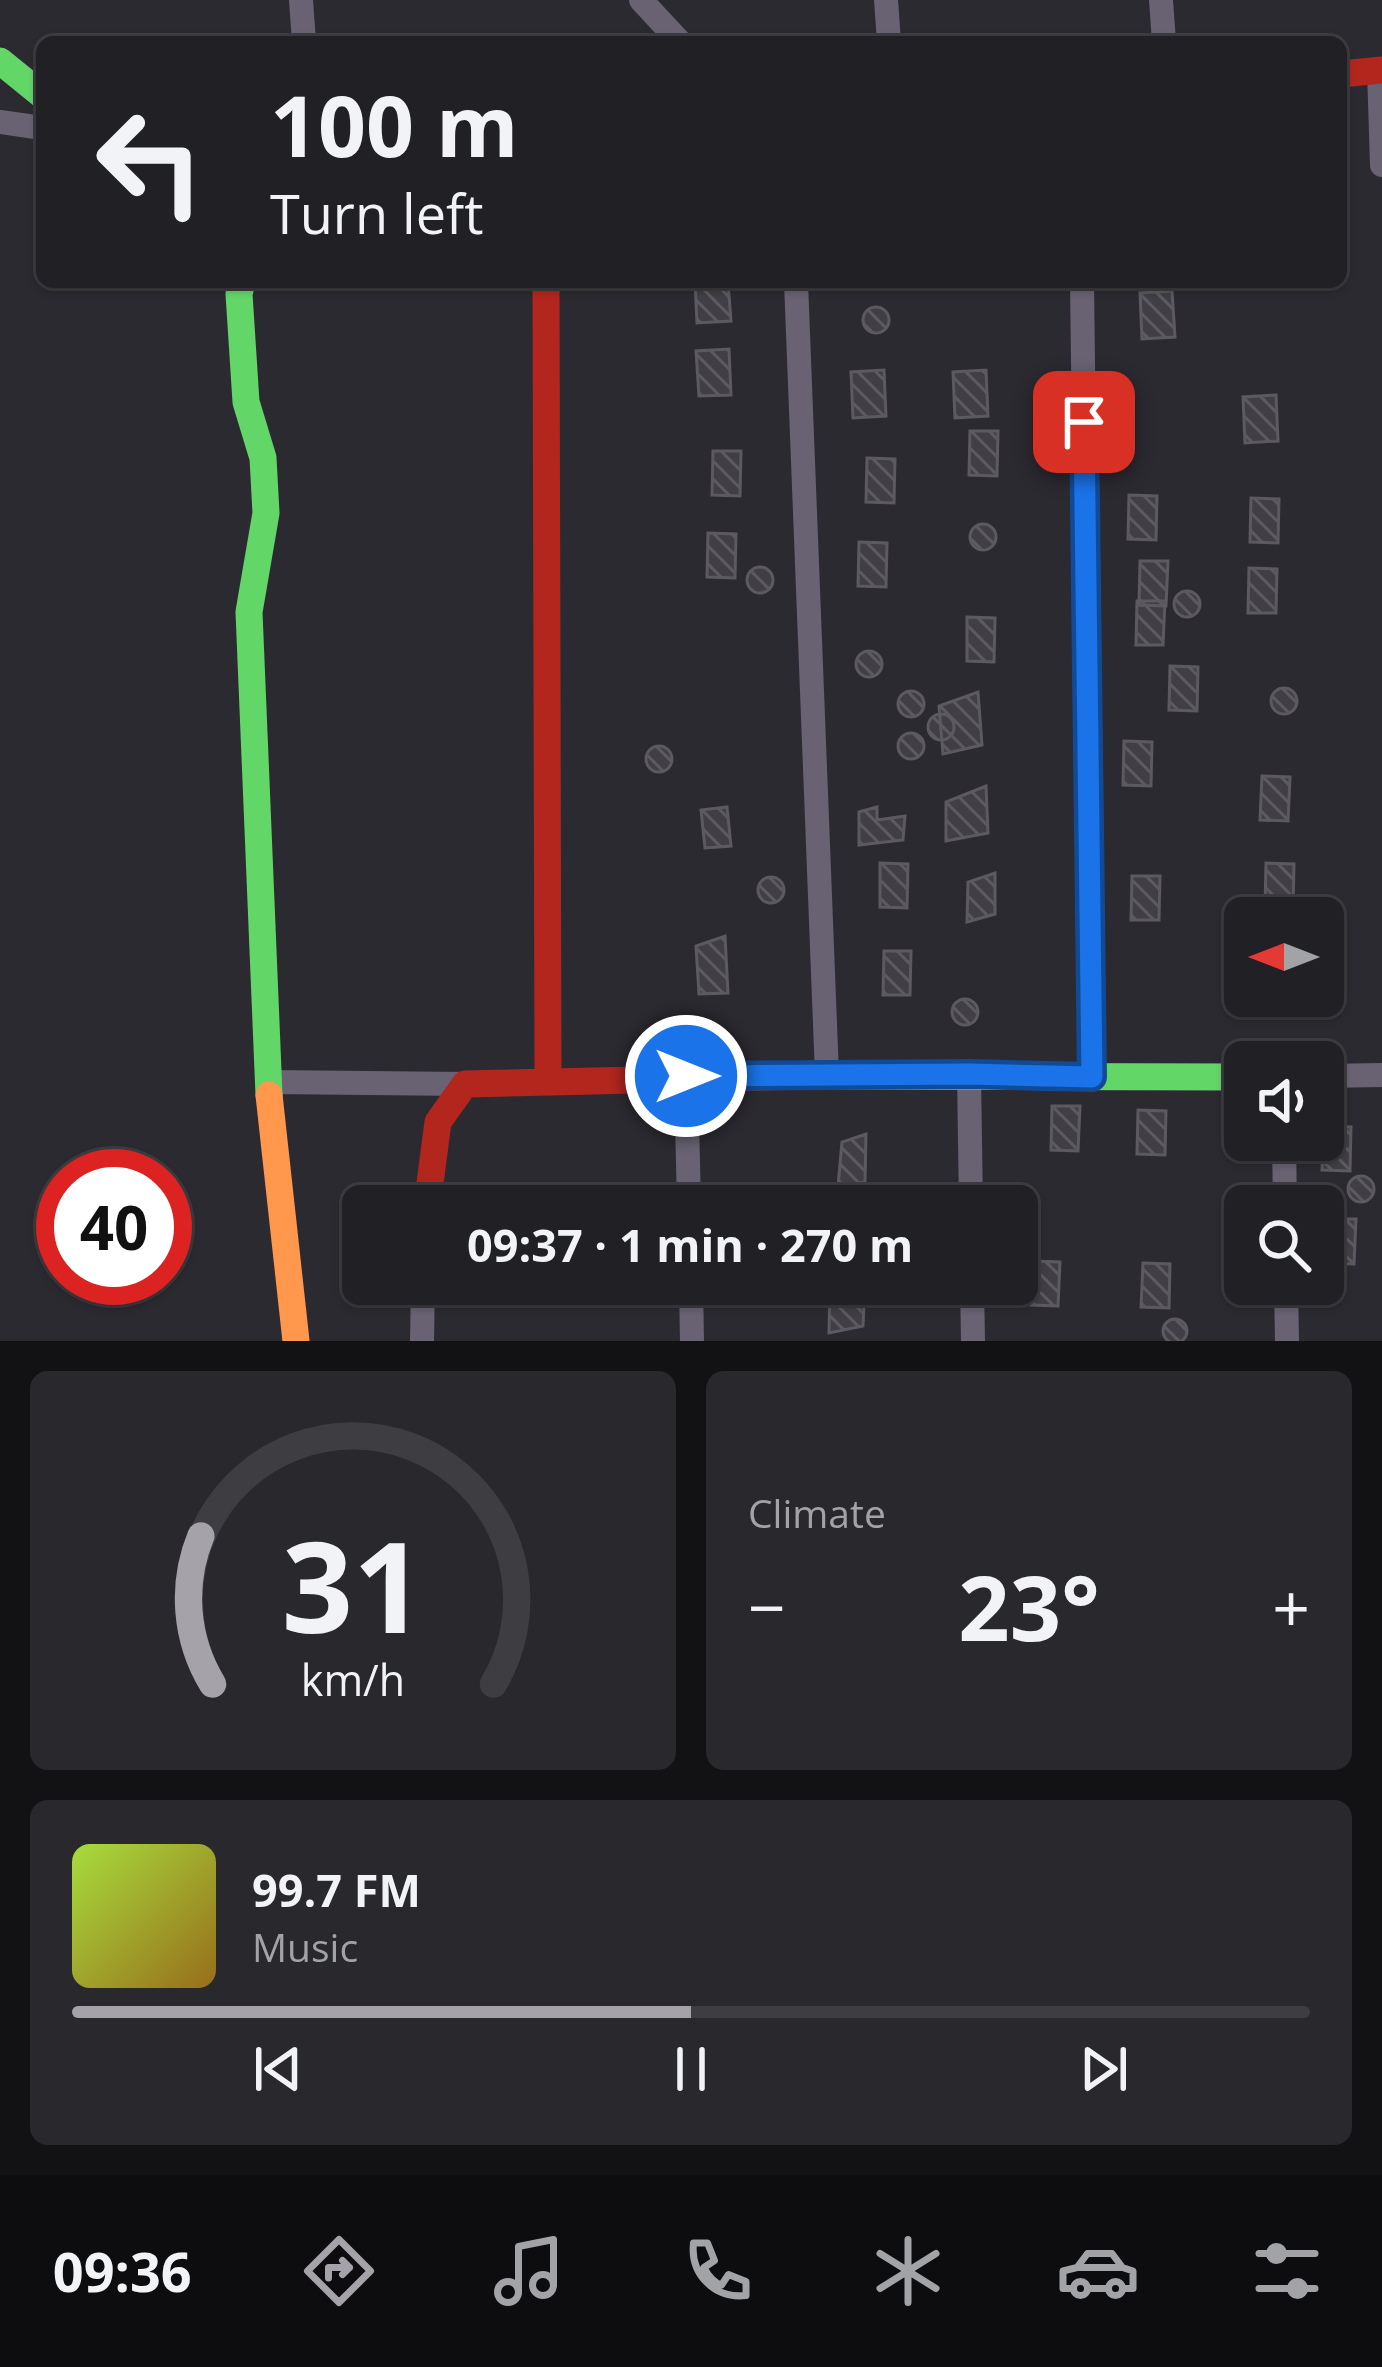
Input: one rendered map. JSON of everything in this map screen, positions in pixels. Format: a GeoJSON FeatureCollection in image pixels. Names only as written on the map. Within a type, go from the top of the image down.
{"type":"FeatureCollection","features":[{"type":"Feature","properties":{"kind":"street"},"geometry":{"type":"LineString","coordinates":[[301,0],[304,36]]}},
{"type":"Feature","properties":{"kind":"street"},"geometry":{"type":"LineString","coordinates":[[641,0],[674,36]]}},
{"type":"Feature","properties":{"kind":"street"},"geometry":{"type":"LineString","coordinates":[[886,0],[889,36]]}},
{"type":"Feature","properties":{"kind":"street"},"geometry":{"type":"LineString","coordinates":[[1161,0],[1164,36]]}},
{"type":"Feature","properties":{"kind":"street"},"geometry":{"type":"LineString","coordinates":[[0,61],[36,90]]}},
{"type":"Feature","properties":{"kind":"street"},"geometry":{"type":"LineString","coordinates":[[1347,73],[1380,70],[1382,165]]}},
{"type":"Feature","properties":{"kind":"street"},"geometry":{"type":"LineString","coordinates":[[0,122],[36,127]]}},
{"type":"Feature","properties":{"kind":"street"},"geometry":{"type":"LineString","coordinates":[[240,288],[246,402],[263,458],[266,513],[249,612],[268,1082],[296,1341]]}},
{"type":"Feature","properties":{"kind":"street"},"geometry":{"type":"LineString","coordinates":[[546,288],[548,1079]]}},
{"type":"Feature","properties":{"kind":"street"},"geometry":{"type":"LineString","coordinates":[[796,288],[827,1075]]}},
{"type":"Feature","properties":{"kind":"street"},"geometry":{"type":"LineString","coordinates":[[1082,288],[1092,1077]]}},
{"type":"Feature","properties":{"kind":"street"},"geometry":{"type":"LineString","coordinates":[[268,1082],[465,1084],[686,1076],[969,1074],[1224,1077]]}},
{"type":"Feature","properties":{"kind":"street"},"geometry":{"type":"LineString","coordinates":[[969,1074],[971,1185]]}},
{"type":"Feature","properties":{"kind":"street"},"geometry":{"type":"LineString","coordinates":[[1344,1076],[1382,1075]]}},
{"type":"Feature","properties":{"kind":"street"},"geometry":{"type":"LineString","coordinates":[[686,1076],[689,1185]]}},
{"type":"Feature","properties":{"kind":"street"},"geometry":{"type":"LineString","coordinates":[[430,1185],[438,1122],[465,1084]]}},
{"type":"Feature","properties":{"kind":"street"},"geometry":{"type":"LineString","coordinates":[[422,1341],[423,1305]]}},
{"type":"Feature","properties":{"kind":"street"},"geometry":{"type":"LineString","coordinates":[[691,1305],[692,1341]]}},
{"type":"Feature","properties":{"kind":"street"},"geometry":{"type":"LineString","coordinates":[[972,1305],[973,1341]]}},
{"type":"Feature","properties":{"kind":"street"},"geometry":{"type":"LineString","coordinates":[[1286,1305],[1287,1341]]}},
{"type":"Feature","properties":{"kind":"building"},"geometry":{"type":"Polygon","coordinates":[[[695,288],[728,288],[731,321],[697,323],[695,288]]]}},
{"type":"Feature","properties":{"kind":"building"},"geometry":{"type":"Polygon","coordinates":[[[1172,291],[1175,337],[1142,339],[1140,293],[1172,291]]]}},
{"type":"Feature","properties":{"kind":"building"},"geometry":{"type":"Polygon","coordinates":[[[876,307],[889,320],[876,333],[863,320],[876,307]]]}},
{"type":"Feature","properties":{"kind":"building"},"geometry":{"type":"Polygon","coordinates":[[[729,349],[731,395],[699,396],[696,351],[729,349]]]}},
{"type":"Feature","properties":{"kind":"building"},"geometry":{"type":"Polygon","coordinates":[[[884,370],[886,416],[853,418],[851,372],[884,370]]]}},
{"type":"Feature","properties":{"kind":"building"},"geometry":{"type":"Polygon","coordinates":[[[986,370],[988,416],[955,418],[953,372],[986,370]]]}},
{"type":"Feature","properties":{"kind":"building"},"geometry":{"type":"Polygon","coordinates":[[[1276,395],[1278,441],[1245,443],[1243,397],[1276,395]]]}},
{"type":"Feature","properties":{"kind":"building"},"geometry":{"type":"Polygon","coordinates":[[[970,431],[998,431],[997,476],[969,475],[970,431]]]}},
{"type":"Feature","properties":{"kind":"building"},"geometry":{"type":"Polygon","coordinates":[[[713,451],[741,451],[740,496],[712,495],[713,451]]]}},
{"type":"Feature","properties":{"kind":"building"},"geometry":{"type":"Polygon","coordinates":[[[867,458],[895,459],[894,503],[866,502],[867,458]]]}},
{"type":"Feature","properties":{"kind":"building"},"geometry":{"type":"Polygon","coordinates":[[[1129,495],[1157,496],[1156,540],[1128,539],[1129,495]]]}},
{"type":"Feature","properties":{"kind":"building"},"geometry":{"type":"Polygon","coordinates":[[[1251,498],[1279,499],[1278,543],[1250,542],[1251,498]]]}},
{"type":"Feature","properties":{"kind":"building"},"geometry":{"type":"Polygon","coordinates":[[[983,524],[996,537],[983,550],[970,537],[983,524]]]}},
{"type":"Feature","properties":{"kind":"building"},"geometry":{"type":"Polygon","coordinates":[[[708,533],[736,534],[735,578],[707,577],[708,533]]]}},
{"type":"Feature","properties":{"kind":"building"},"geometry":{"type":"Polygon","coordinates":[[[859,542],[887,543],[886,587],[858,586],[859,542]]]}},
{"type":"Feature","properties":{"kind":"building"},"geometry":{"type":"Polygon","coordinates":[[[1140,561],[1168,561],[1166,606],[1139,605],[1140,561]]]}},
{"type":"Feature","properties":{"kind":"building"},"geometry":{"type":"Polygon","coordinates":[[[760,567],[773,580],[760,593],[747,580],[760,567]]]}},
{"type":"Feature","properties":{"kind":"building"},"geometry":{"type":"Polygon","coordinates":[[[1249,568],[1277,569],[1276,613],[1248,613],[1249,568]]]}},
{"type":"Feature","properties":{"kind":"building"},"geometry":{"type":"Polygon","coordinates":[[[1187,591],[1200,604],[1187,617],[1174,604],[1187,591]]]}},
{"type":"Feature","properties":{"kind":"building"},"geometry":{"type":"Polygon","coordinates":[[[1137,601],[1165,601],[1163,645],[1136,645],[1137,601]]]}},
{"type":"Feature","properties":{"kind":"building"},"geometry":{"type":"Polygon","coordinates":[[[967,617],[995,618],[994,662],[967,661],[967,617]]]}},
{"type":"Feature","properties":{"kind":"building"},"geometry":{"type":"Polygon","coordinates":[[[869,651],[882,664],[869,677],[856,664],[869,651]]]}},
{"type":"Feature","properties":{"kind":"building"},"geometry":{"type":"Polygon","coordinates":[[[1170,666],[1198,667],[1197,711],[1169,710],[1170,666]]]}},
{"type":"Feature","properties":{"kind":"building"},"geometry":{"type":"Polygon","coordinates":[[[1284,688],[1297,701],[1284,714],[1271,701],[1284,688]]]}},
{"type":"Feature","properties":{"kind":"building"},"geometry":{"type":"Polygon","coordinates":[[[911,691],[924,704],[911,717],[898,704],[911,691]]]}},
{"type":"Feature","properties":{"kind":"building"},"geometry":{"type":"Polygon","coordinates":[[[978,692],[982,745],[943,754],[939,706],[978,692]]]}},
{"type":"Feature","properties":{"kind":"building"},"geometry":{"type":"Polygon","coordinates":[[[941,714],[954,727],[941,740],[928,727],[941,714]]]}},
{"type":"Feature","properties":{"kind":"building"},"geometry":{"type":"Polygon","coordinates":[[[911,733],[924,746],[911,759],[898,746],[911,733]]]}},
{"type":"Feature","properties":{"kind":"building"},"geometry":{"type":"Polygon","coordinates":[[[1124,741],[1152,742],[1151,786],[1123,785],[1124,741]]]}},
{"type":"Feature","properties":{"kind":"building"},"geometry":{"type":"Polygon","coordinates":[[[659,746],[672,759],[659,772],[646,759],[659,746]]]}},
{"type":"Feature","properties":{"kind":"building"},"geometry":{"type":"Polygon","coordinates":[[[1262,776],[1290,777],[1288,821],[1260,820],[1262,776]]]}},
{"type":"Feature","properties":{"kind":"building"},"geometry":{"type":"Polygon","coordinates":[[[986,786],[988,833],[946,841],[946,802],[986,786]]]}},
{"type":"Feature","properties":{"kind":"building"},"geometry":{"type":"Polygon","coordinates":[[[727,807],[731,846],[705,848],[701,810],[727,807]]]}},
{"type":"Feature","properties":{"kind":"building"},"geometry":{"type":"Polygon","coordinates":[[[877,807],[877,820],[905,816],[903,840],[859,845],[859,812],[877,807]]]}},
{"type":"Feature","properties":{"kind":"building"},"geometry":{"type":"Polygon","coordinates":[[[880,863],[908,864],[907,908],[880,907],[880,863]]]}},
{"type":"Feature","properties":{"kind":"building"},"geometry":{"type":"Polygon","coordinates":[[[1266,863],[1294,864],[1293,897],[1265,897],[1266,863]]]}},
{"type":"Feature","properties":{"kind":"building"},"geometry":{"type":"Polygon","coordinates":[[[995,873],[995,914],[967,922],[968,882],[995,873]]]}},
{"type":"Feature","properties":{"kind":"building"},"geometry":{"type":"Polygon","coordinates":[[[1132,876],[1160,876],[1159,920],[1131,920],[1132,876]]]}},
{"type":"Feature","properties":{"kind":"building"},"geometry":{"type":"Polygon","coordinates":[[[771,877],[784,890],[771,903],[758,890],[771,877]]]}},
{"type":"Feature","properties":{"kind":"building"},"geometry":{"type":"Polygon","coordinates":[[[725,936],[728,993],[699,994],[696,946],[725,936]]]}},
{"type":"Feature","properties":{"kind":"building"},"geometry":{"type":"Polygon","coordinates":[[[884,951],[911,951],[910,995],[883,995],[884,951]]]}},
{"type":"Feature","properties":{"kind":"building"},"geometry":{"type":"Polygon","coordinates":[[[965,999],[978,1012],[965,1025],[952,1012],[965,999]]]}},
{"type":"Feature","properties":{"kind":"building"},"geometry":{"type":"Polygon","coordinates":[[[1052,1106],[1080,1106],[1078,1151],[1051,1150],[1052,1106]]]}},
{"type":"Feature","properties":{"kind":"building"},"geometry":{"type":"Polygon","coordinates":[[[1138,1110],[1166,1111],[1165,1155],[1137,1154],[1138,1110]]]}},
{"type":"Feature","properties":{"kind":"building"},"geometry":{"type":"Polygon","coordinates":[[[1344,1127],[1351,1127],[1350,1171],[1322,1170],[1322,1161],[1344,1161],[1344,1127]]]}},
{"type":"Feature","properties":{"kind":"building"},"geometry":{"type":"Polygon","coordinates":[[[866,1134],[865,1182],[838,1185],[842,1142],[866,1134]]]}},
{"type":"Feature","properties":{"kind":"building"},"geometry":{"type":"Polygon","coordinates":[[[1361,1176],[1374,1189],[1361,1202],[1348,1189],[1361,1176]]]}},
{"type":"Feature","properties":{"kind":"building"},"geometry":{"type":"Polygon","coordinates":[[[1344,1219],[1356,1219],[1354,1264],[1344,1264],[1344,1219]]]}},
{"type":"Feature","properties":{"kind":"building"},"geometry":{"type":"Polygon","coordinates":[[[1038,1261],[1060,1262],[1058,1306],[1031,1305],[1038,1305],[1038,1261]]]}},
{"type":"Feature","properties":{"kind":"building"},"geometry":{"type":"Polygon","coordinates":[[[1143,1263],[1170,1264],[1169,1308],[1141,1307],[1143,1263]]]}},
{"type":"Feature","properties":{"kind":"building"},"geometry":{"type":"Polygon","coordinates":[[[830,1305],[864,1305],[863,1326],[829,1333],[830,1305]]]}},
{"type":"Feature","properties":{"kind":"building"},"geometry":{"type":"Polygon","coordinates":[[[1180,1320],[1186,1326],[1184,1340],[1166,1340],[1166,1322],[1180,1320]]]}},
{"type":"Feature","properties":{"kind":"traffic: fast"},"geometry":{"type":"LineString","coordinates":[[0,61],[36,90]]}},
{"type":"Feature","properties":{"kind":"traffic: fast"},"geometry":{"type":"LineString","coordinates":[[240,288],[246,402],[263,458],[266,513],[249,612],[269,1095]]}},
{"type":"Feature","properties":{"kind":"traffic: fast"},"geometry":{"type":"LineString","coordinates":[[802,1076],[1224,1077]]}},
{"type":"Feature","properties":{"kind":"traffic: slow"},"geometry":{"type":"LineString","coordinates":[[269,1095],[296,1341]]}},
{"type":"Feature","properties":{"kind":"traffic: jam"},"geometry":{"type":"LineString","coordinates":[[1347,73],[1382,70]]}},
{"type":"Feature","properties":{"kind":"traffic: jam"},"geometry":{"type":"LineString","coordinates":[[546,288],[548,1079]]}},
{"type":"Feature","properties":{"kind":"traffic: jam"},"geometry":{"type":"LineString","coordinates":[[430,1185],[438,1122],[465,1084],[802,1076]]}},
{"type":"Feature","properties":{"kind":"route"},"geometry":{"type":"LineString","coordinates":[[686,1076],[1092,1077],[1084,422]]}}]}
